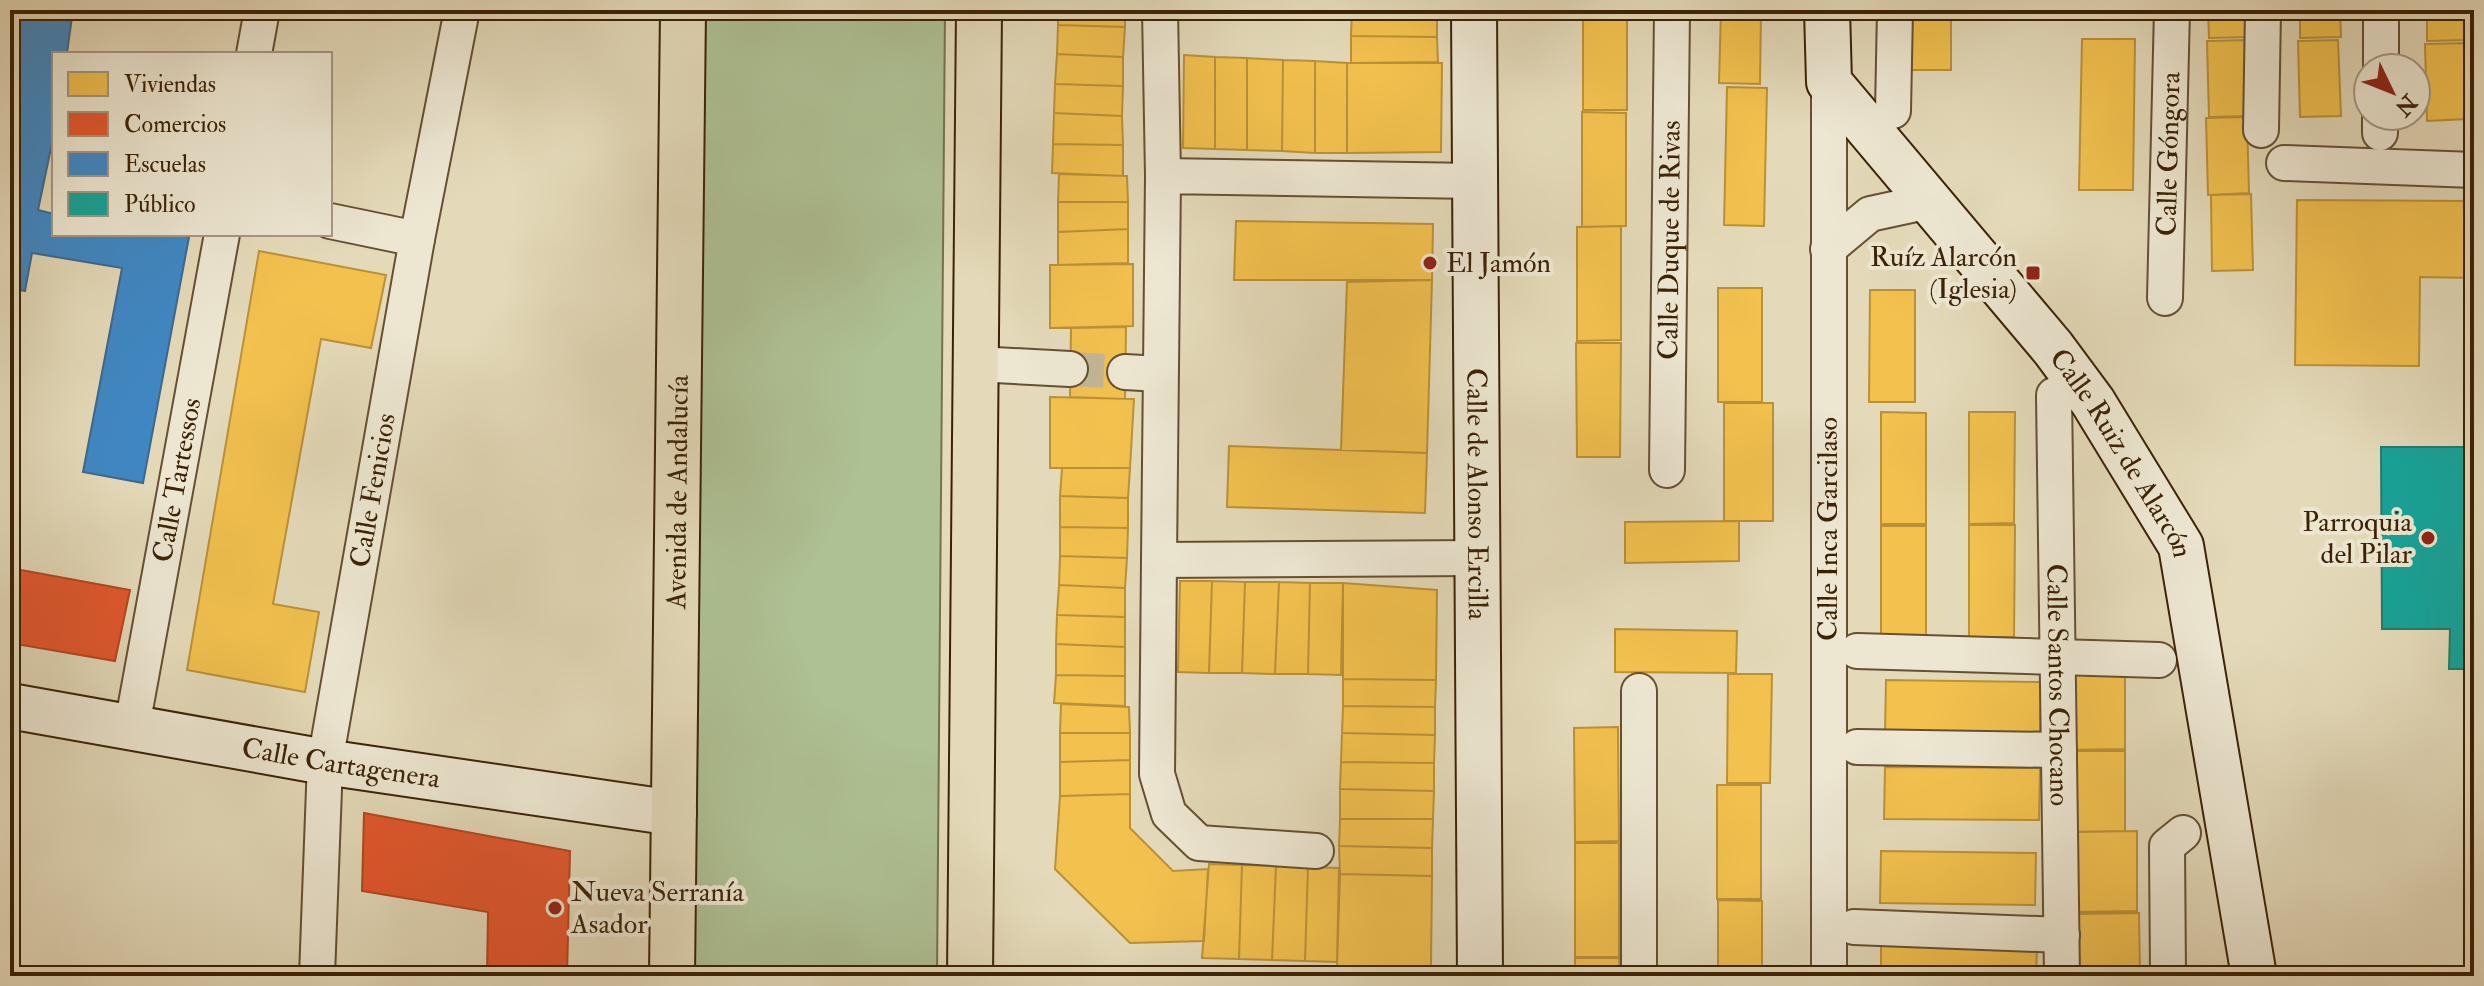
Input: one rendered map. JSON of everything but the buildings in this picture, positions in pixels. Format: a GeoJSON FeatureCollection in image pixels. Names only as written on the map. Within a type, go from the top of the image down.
{"type":"FeatureCollection","features":[{"type":"Feature","properties":{"kind":"main road","name":"Avenida de Andalucía"},"geometry":{"type":"LineString","coordinates":[[672,976],[683,10]]}},
{"type":"Feature","properties":{"kind":"main road"},"geometry":{"type":"LineString","coordinates":[[970,976],[979,10]]}},
{"type":"Feature","properties":{"kind":"street"},"geometry":{"type":"LineString","coordinates":[[254,52],[262,10]]}},
{"type":"Feature","properties":{"kind":"street","name":"Calle Fenicios"},"geometry":{"type":"LineString","coordinates":[[317,976],[325,762],[417,239],[462,10]]}},
{"type":"Feature","properties":{"kind":"street"},"geometry":{"type":"LineString","coordinates":[[1160,10],[1163,176],[1157,774],[1169,814],[1199,843],[1316,851]]}},
{"type":"Feature","properties":{"kind":"street","name":"Calle de Alonso Ercilla"},"geometry":{"type":"LineString","coordinates":[[1474,10],[1480,976]]}},
{"type":"Feature","properties":{"kind":"street","name":"Calle Duque de Rivas"},"geometry":{"type":"LineString","coordinates":[[1667,470],[1672,10]]}},
{"type":"Feature","properties":{"kind":"street"},"geometry":{"type":"LineString","coordinates":[[1827,10],[1829,82]]}},
{"type":"Feature","properties":{"kind":"street"},"geometry":{"type":"LineString","coordinates":[[1893,111],[1895,10]]}},
{"type":"Feature","properties":{"kind":"street","name":"Calle Góngora"},"geometry":{"type":"LineString","coordinates":[[2165,298],[2172,10]]}},
{"type":"Feature","properties":{"kind":"street"},"geometry":{"type":"LineString","coordinates":[[2261,130],[2263,10]]}},
{"type":"Feature","properties":{"kind":"street"},"geometry":{"type":"LineString","coordinates":[[2381,10],[2381,52]]}},
{"type":"Feature","properties":{"kind":"street","name":"Calle Ruiz de Alarcón"},"geometry":{"type":"LineString","coordinates":[[1829,82],[2053,348],[2093,402],[2181,546],[2254,976]]}},
{"type":"Feature","properties":{"kind":"street","name":"Calle Inca Garcilaso"},"geometry":{"type":"LineString","coordinates":[[1829,82],[1829,976]]}},
{"type":"Feature","properties":{"kind":"street"},"geometry":{"type":"LineString","coordinates":[[2284,163],[2474,170]]}},
{"type":"Feature","properties":{"kind":"street"},"geometry":{"type":"LineString","coordinates":[[1163,176],[1475,181]]}},
{"type":"Feature","properties":{"kind":"street"},"geometry":{"type":"LineString","coordinates":[[1828,249],[1870,214],[1930,201]]}},
{"type":"Feature","properties":{"kind":"street"},"geometry":{"type":"LineString","coordinates":[[332,221],[417,239]]}},
{"type":"Feature","properties":{"kind":"street","name":"Calle Tartessos"},"geometry":{"type":"LineString","coordinates":[[132,726],[222,236]]}},
{"type":"Feature","properties":{"kind":"street"},"geometry":{"type":"LineString","coordinates":[[976,364],[1070,369]]}},
{"type":"Feature","properties":{"kind":"street"},"geometry":{"type":"LineString","coordinates":[[1125,372],[1160,374]]}},
{"type":"Feature","properties":{"kind":"street","name":"Calle Santos Chocano"},"geometry":{"type":"LineString","coordinates":[[2054,395],[2062,976]]}},
{"type":"Feature","properties":{"kind":"street"},"geometry":{"type":"LineString","coordinates":[[1159,560],[1477,558]]}},
{"type":"Feature","properties":{"kind":"street"},"geometry":{"type":"LineString","coordinates":[[1857,651],[2159,660]]}},
{"type":"Feature","properties":{"kind":"street"},"geometry":{"type":"LineString","coordinates":[[1639,691],[1639,976]]}},
{"type":"Feature","properties":{"kind":"street","name":"Calle Cartagenera"},"geometry":{"type":"LineString","coordinates":[[10,706],[325,762],[674,813]]}},
{"type":"Feature","properties":{"kind":"street"},"geometry":{"type":"LineString","coordinates":[[1857,747],[2059,750]]}},
{"type":"Feature","properties":{"kind":"street"},"geometry":{"type":"LineString","coordinates":[[2168,976],[2167,846],[2183,833]]}},
{"type":"Feature","properties":{"kind":"street"},"geometry":{"type":"LineString","coordinates":[[1854,927],[2062,935]]}},
{"type":"Feature","properties":{"kind":"green space"},"geometry":{"type":"Polygon","coordinates":[[[704,10],[945,10],[937,976],[694,976],[704,10]]]}},
{"type":"Feature","properties":{"kind":"tunnel"},"geometry":{"type":"LineString","coordinates":[[1070,369],[1125,372]]}},
{"type":"Feature","properties":{"kind":"place","name":"El Jamón"},"geometry":{"type":"Point","coordinates":[1430,263]}},
{"type":"Feature","properties":{"kind":"place","name":"Ruíz Alarcón (Iglesia)"},"geometry":{"type":"Point","coordinates":[2033,273]}},
{"type":"Feature","properties":{"kind":"place","name":"Parroquia del Pilar"},"geometry":{"type":"Point","coordinates":[2428,538]}},
{"type":"Feature","properties":{"kind":"place","name":"Nueva Serranía Asador"},"geometry":{"type":"Point","coordinates":[555,908]}}]}
